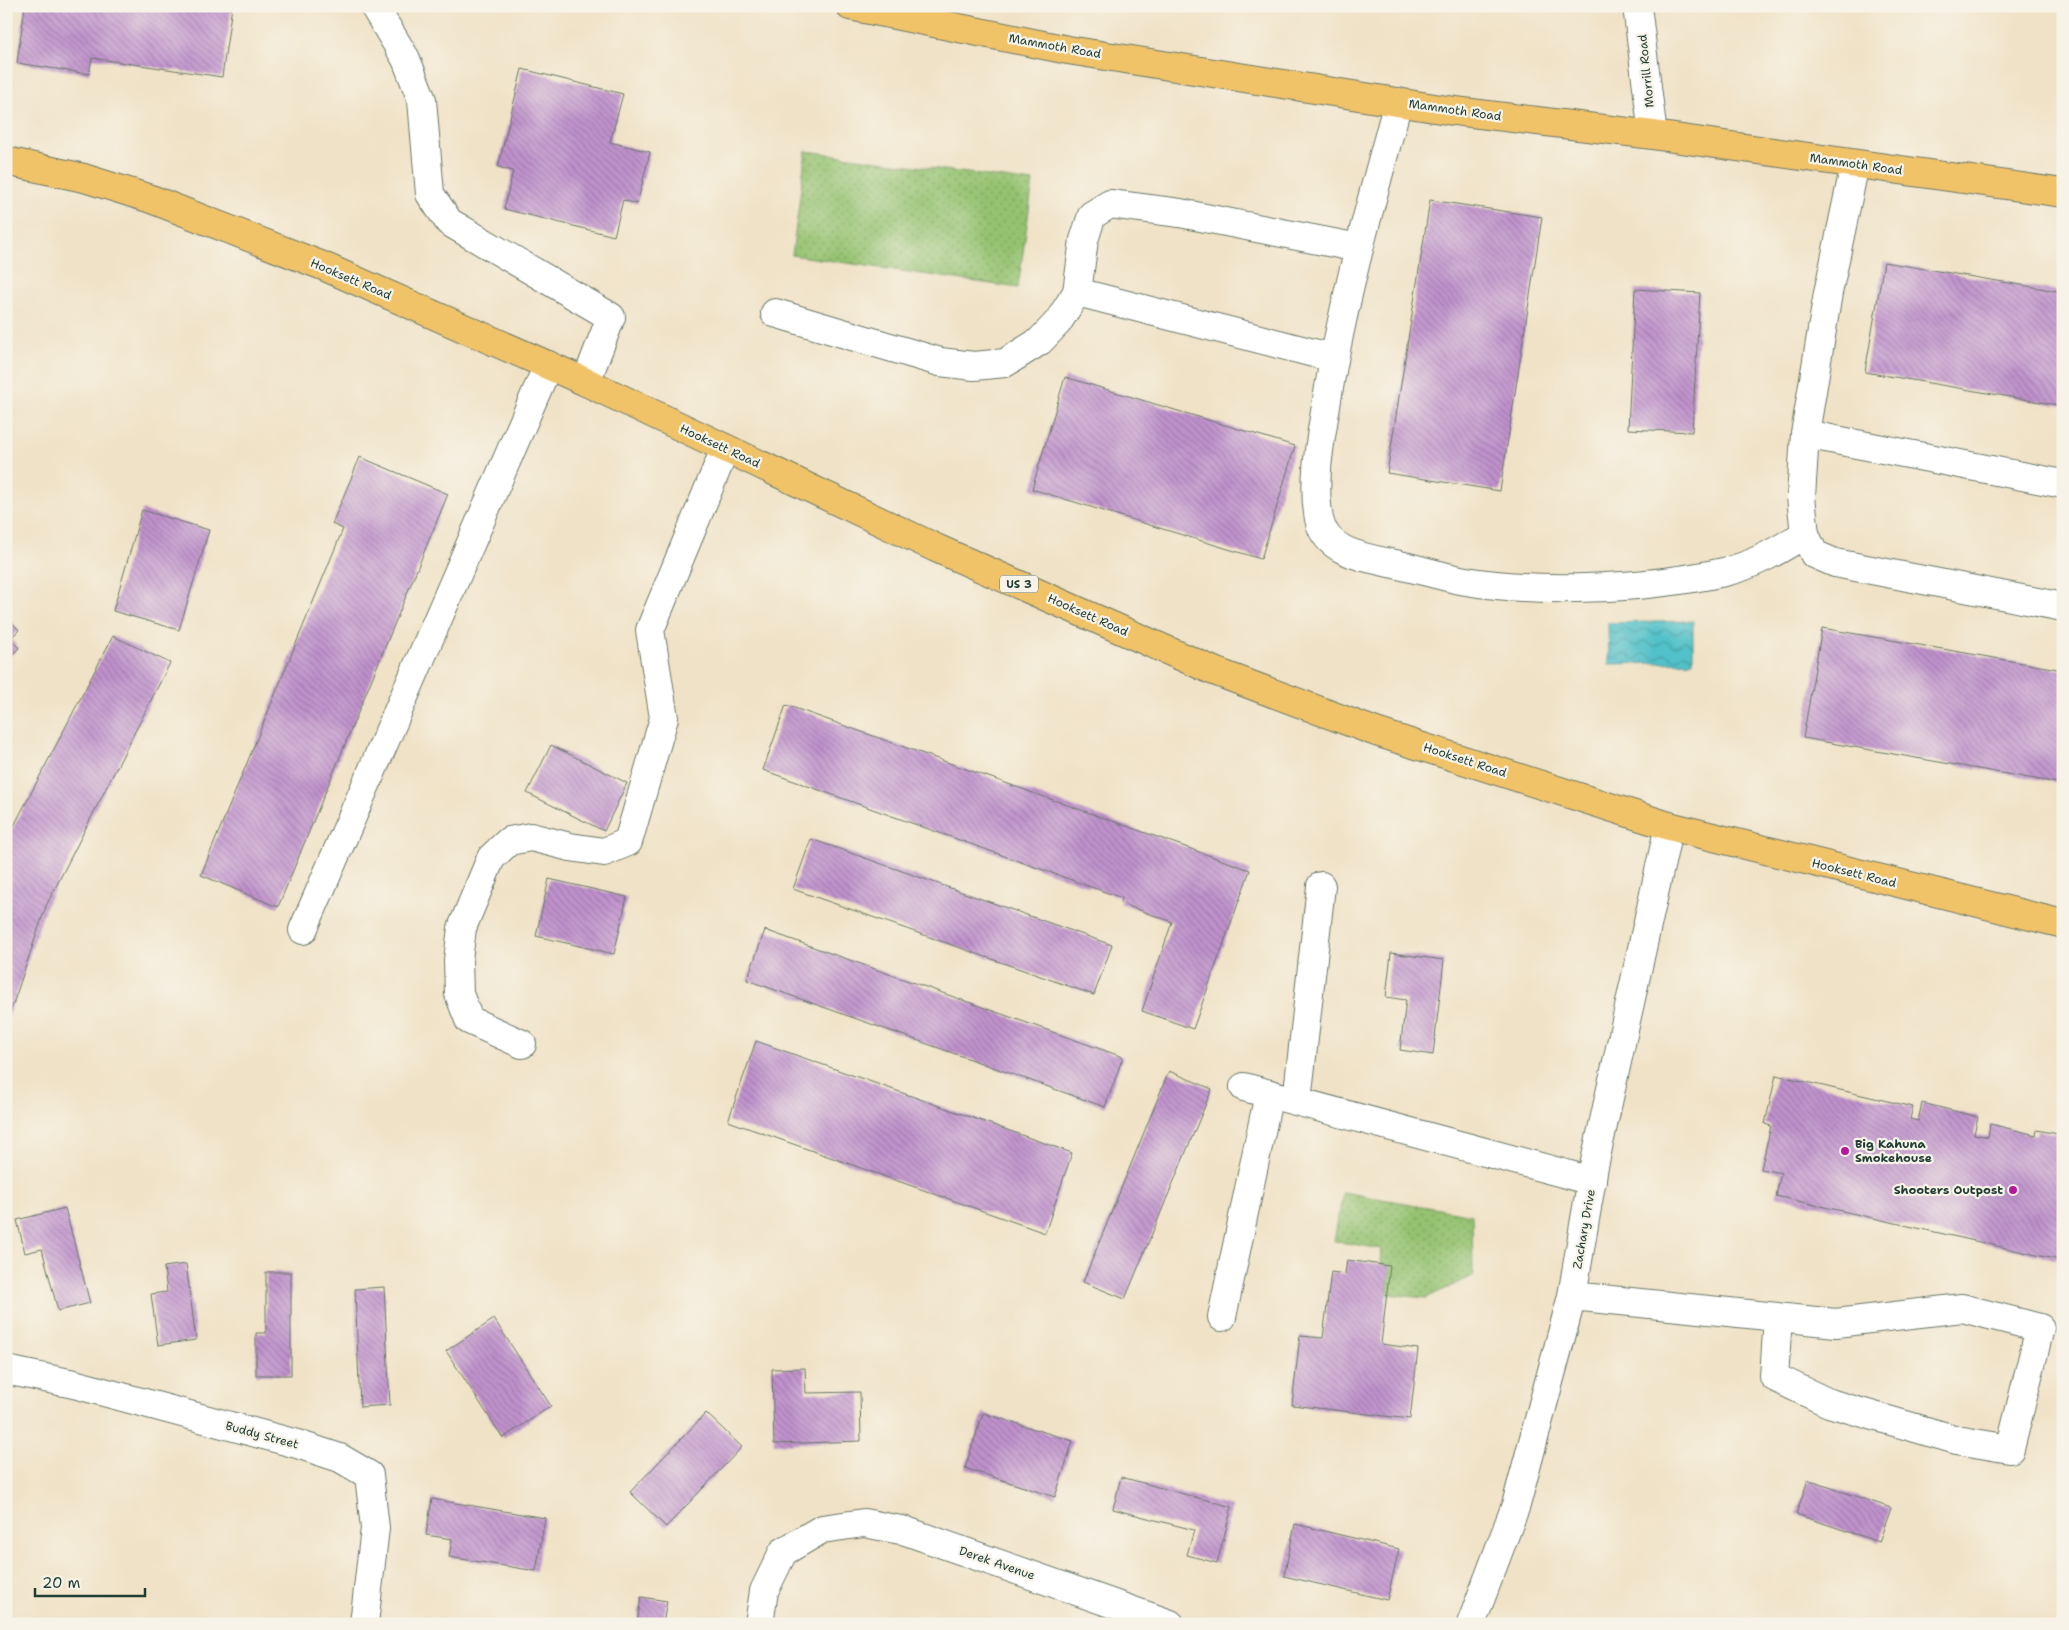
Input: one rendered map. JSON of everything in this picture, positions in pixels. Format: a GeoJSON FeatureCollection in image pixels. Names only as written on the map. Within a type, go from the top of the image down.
{"type":"FeatureCollection","features":[{"type":"Feature","properties":{"kind":"main road","name":"Mammoth Road"},"geometry":{"type":"LineString","coordinates":[[850,6],[1068,50],[1398,102],[1653,135],[2063,193]]}},
{"type":"Feature","properties":{"kind":"main road","name":"Hooksett Road"},"geometry":{"type":"LineString","coordinates":[[6,161],[84,178],[151,199],[323,266],[586,382],[936,548],[1214,671],[1376,732],[1669,826],[2063,924]]}},
{"type":"Feature","properties":{"kind":"street"},"geometry":{"type":"LineString","coordinates":[[374,6],[406,59],[422,100],[430,194],[449,222],[611,317],[586,382]]}},
{"type":"Feature","properties":{"kind":"street","name":"Morrill Road"},"geometry":{"type":"LineString","coordinates":[[1638,6],[1653,135]]}},
{"type":"Feature","properties":{"kind":"street"},"geometry":{"type":"LineString","coordinates":[[1398,102],[1359,248],[1333,358],[1322,432],[1318,476],[1319,521],[1329,539],[1347,553],[1461,580],[1528,588],[1619,586],[1674,581],[1726,572],[1767,556],[1805,534]]}},
{"type":"Feature","properties":{"kind":"street"},"geometry":{"type":"LineString","coordinates":[[1856,164],[1828,293],[1805,434],[1801,497],[1805,534],[1814,554],[1835,563],[2063,607]]}},
{"type":"Feature","properties":{"kind":"street"},"geometry":{"type":"LineString","coordinates":[[775,313],[940,362],[974,366],[1005,363],[1040,340],[1058,322],[1076,292],[1084,240],[1092,215],[1110,204],[1180,214],[1359,248]]}},
{"type":"Feature","properties":{"kind":"street"},"geometry":{"type":"LineString","coordinates":[[1076,292],[1333,358]]}},
{"type":"Feature","properties":{"kind":"street"},"geometry":{"type":"LineString","coordinates":[[302,930],[548,365]]}},
{"type":"Feature","properties":{"kind":"street"},"geometry":{"type":"LineString","coordinates":[[1805,434],[2063,484]]}},
{"type":"Feature","properties":{"kind":"street"},"geometry":{"type":"LineString","coordinates":[[522,1044],[469,1020],[459,994],[458,960],[462,928],[491,858],[509,841],[531,837],[570,848],[604,852],[628,842],[664,718],[650,630],[725,449]]}},
{"type":"Feature","properties":{"kind":"street","name":"Zachary Drive"},"geometry":{"type":"LineString","coordinates":[[1471,1624],[1516,1505],[1572,1296],[1592,1181],[1669,826]]}},
{"type":"Feature","properties":{"kind":"street"},"geometry":{"type":"LineString","coordinates":[[1297,1101],[1321,886]]}},
{"type":"Feature","properties":{"kind":"street"},"geometry":{"type":"LineString","coordinates":[[1222,1317],[1256,1090],[1592,1181]]}},
{"type":"Feature","properties":{"kind":"street"},"geometry":{"type":"LineString","coordinates":[[1572,1296],[1836,1323],[1962,1308],[2040,1328],[2010,1449],[1957,1440],[1829,1403],[1774,1376],[1778,1318]]}},
{"type":"Feature","properties":{"kind":"street","name":"Buddy Street"},"geometry":{"type":"LineString","coordinates":[[6,1370],[74,1384],[297,1444],[340,1458],[369,1475],[375,1528],[364,1624]]}},
{"type":"Feature","properties":{"kind":"street","name":"Derek Avenue"},"geometry":{"type":"LineString","coordinates":[[759,1624],[764,1592],[783,1552],[822,1529],[864,1522],[906,1531],[1170,1624]]}},
{"type":"Feature","properties":{"kind":"green space"},"geometry":{"type":"Polygon","coordinates":[[[806,151],[1033,182],[1018,288],[792,255],[806,151]]]}},
{"type":"Feature","properties":{"kind":"green space"},"geometry":{"type":"Polygon","coordinates":[[[1343,1192],[1472,1215],[1473,1276],[1426,1298],[1387,1294],[1390,1266],[1381,1264],[1382,1249],[1334,1241],[1343,1192]]]}},
{"type":"Feature","properties":{"kind":"water"},"geometry":{"type":"Polygon","coordinates":[[[1693,621],[1693,662],[1609,664],[1608,623],[1693,621]]]}},
{"type":"Feature","properties":{"kind":"building"},"geometry":{"type":"Polygon","coordinates":[[[25,6],[232,6],[222,77],[92,58],[89,74],[17,63],[25,6]]]}},
{"type":"Feature","properties":{"kind":"building"},"geometry":{"type":"Polygon","coordinates":[[[522,69],[623,94],[610,142],[650,152],[637,204],[623,200],[614,236],[504,209],[513,171],[498,167],[522,69]]]}},
{"type":"Feature","properties":{"kind":"building"},"geometry":{"type":"Polygon","coordinates":[[[1430,200],[1542,217],[1500,491],[1387,473],[1430,200]]]}},
{"type":"Feature","properties":{"kind":"building"},"geometry":{"type":"Polygon","coordinates":[[[1884,262],[2063,292],[2063,406],[1865,372],[1884,262]]]}},
{"type":"Feature","properties":{"kind":"building"},"geometry":{"type":"Polygon","coordinates":[[[1635,289],[1700,293],[1692,432],[1628,429],[1635,289]]]}},
{"type":"Feature","properties":{"kind":"building"},"geometry":{"type":"Polygon","coordinates":[[[1065,377],[1295,446],[1261,559],[1032,489],[1065,377]]]}},
{"type":"Feature","properties":{"kind":"building"},"geometry":{"type":"Polygon","coordinates":[[[360,457],[448,494],[278,907],[201,875],[343,529],[332,524],[360,457]]]}},
{"type":"Feature","properties":{"kind":"building"},"geometry":{"type":"Polygon","coordinates":[[[142,510],[209,530],[179,630],[113,611],[142,510]]]}},
{"type":"Feature","properties":{"kind":"building"},"geometry":{"type":"Polygon","coordinates":[[[6,616],[19,630],[10,639],[19,648],[6,660],[6,616]]]}},
{"type":"Feature","properties":{"kind":"building"},"geometry":{"type":"Polygon","coordinates":[[[1822,628],[2063,670],[2063,784],[1803,738],[1822,628]]]}},
{"type":"Feature","properties":{"kind":"building"},"geometry":{"type":"Polygon","coordinates":[[[113,636],[170,663],[46,906],[6,1025],[6,841],[113,636]]]}},
{"type":"Feature","properties":{"kind":"building"},"geometry":{"type":"Polygon","coordinates":[[[786,705],[1250,870],[1193,1029],[1142,1011],[1172,922],[1120,903],[1122,898],[763,770],[786,705]]]}},
{"type":"Feature","properties":{"kind":"building"},"geometry":{"type":"Polygon","coordinates":[[[551,745],[627,783],[604,831],[527,793],[551,745]]]}},
{"type":"Feature","properties":{"kind":"building"},"geometry":{"type":"Polygon","coordinates":[[[811,839],[1112,945],[1094,995],[793,889],[811,839]]]}},
{"type":"Feature","properties":{"kind":"building"},"geometry":{"type":"Polygon","coordinates":[[[549,879],[627,897],[614,954],[536,936],[549,879]]]}},
{"type":"Feature","properties":{"kind":"building"},"geometry":{"type":"Polygon","coordinates":[[[765,930],[1123,1057],[1105,1107],[747,980],[765,930]]]}},
{"type":"Feature","properties":{"kind":"building"},"geometry":{"type":"Polygon","coordinates":[[[1391,953],[1444,960],[1433,1055],[1400,1050],[1406,1000],[1386,997],[1391,953]]]}},
{"type":"Feature","properties":{"kind":"building"},"geometry":{"type":"Polygon","coordinates":[[[756,1041],[1072,1153],[1045,1233],[728,1121],[756,1041]]]}},
{"type":"Feature","properties":{"kind":"building"},"geometry":{"type":"Polygon","coordinates":[[[1169,1071],[1212,1089],[1125,1299],[1083,1282],[1169,1071]]]}},
{"type":"Feature","properties":{"kind":"building"},"geometry":{"type":"Polygon","coordinates":[[[1776,1075],[1913,1107],[1910,1119],[1918,1121],[1922,1103],[1978,1117],[1974,1134],[1988,1137],[1990,1124],[2036,1135],[2037,1130],[2063,1135],[2063,1261],[1776,1196],[1781,1173],[1761,1169],[1771,1126],[1765,1124],[1776,1075]]]}},
{"type":"Feature","properties":{"kind":"building"},"geometry":{"type":"Polygon","coordinates":[[[65,1208],[90,1303],[58,1311],[42,1249],[25,1253],[17,1220],[65,1208]]]}},
{"type":"Feature","properties":{"kind":"building"},"geometry":{"type":"Polygon","coordinates":[[[1347,1260],[1390,1266],[1381,1344],[1418,1349],[1410,1419],[1292,1405],[1300,1336],[1323,1338],[1331,1272],[1345,1274],[1347,1260]]]}},
{"type":"Feature","properties":{"kind":"building"},"geometry":{"type":"Polygon","coordinates":[[[186,1264],[196,1340],[158,1345],[151,1294],[167,1292],[164,1267],[186,1264]]]}},
{"type":"Feature","properties":{"kind":"building"},"geometry":{"type":"Polygon","coordinates":[[[266,1272],[291,1272],[291,1375],[256,1375],[256,1333],[266,1333],[266,1272]]]}},
{"type":"Feature","properties":{"kind":"building"},"geometry":{"type":"Polygon","coordinates":[[[384,1287],[390,1405],[360,1407],[355,1289],[384,1287]]]}},
{"type":"Feature","properties":{"kind":"building"},"geometry":{"type":"Polygon","coordinates":[[[494,1319],[551,1406],[503,1438],[446,1351],[494,1319]]]}},
{"type":"Feature","properties":{"kind":"building"},"geometry":{"type":"Polygon","coordinates":[[[805,1368],[806,1393],[860,1392],[861,1441],[774,1444],[772,1369],[805,1368]]]}},
{"type":"Feature","properties":{"kind":"building"},"geometry":{"type":"Polygon","coordinates":[[[706,1413],[742,1447],[666,1527],[630,1492],[706,1413]]]}},
{"type":"Feature","properties":{"kind":"building"},"geometry":{"type":"Polygon","coordinates":[[[983,1413],[1073,1441],[1055,1497],[965,1468],[983,1413]]]}},
{"type":"Feature","properties":{"kind":"building"},"geometry":{"type":"Polygon","coordinates":[[[1121,1477],[1232,1507],[1217,1563],[1187,1555],[1194,1530],[1113,1509],[1121,1477]]]}},
{"type":"Feature","properties":{"kind":"building"},"geometry":{"type":"Polygon","coordinates":[[[1808,1480],[1891,1508],[1879,1542],[1796,1514],[1808,1480]]]}},
{"type":"Feature","properties":{"kind":"building"},"geometry":{"type":"Polygon","coordinates":[[[432,1499],[545,1518],[536,1571],[449,1557],[452,1539],[426,1535],[432,1499]]]}},
{"type":"Feature","properties":{"kind":"building"},"geometry":{"type":"Polygon","coordinates":[[[1295,1524],[1399,1549],[1387,1600],[1284,1576],[1295,1524]]]}},
{"type":"Feature","properties":{"kind":"building"},"geometry":{"type":"Polygon","coordinates":[[[641,1597],[667,1601],[663,1624],[637,1624],[641,1597]]]}},
{"type":"Feature","properties":{"kind":"place","name":"Big Kahuna Smokehouse"},"geometry":{"type":"Point","coordinates":[1845,1151]}},
{"type":"Feature","properties":{"kind":"place","name":"Shooters Outpost"},"geometry":{"type":"Point","coordinates":[2013,1190]}}]}
